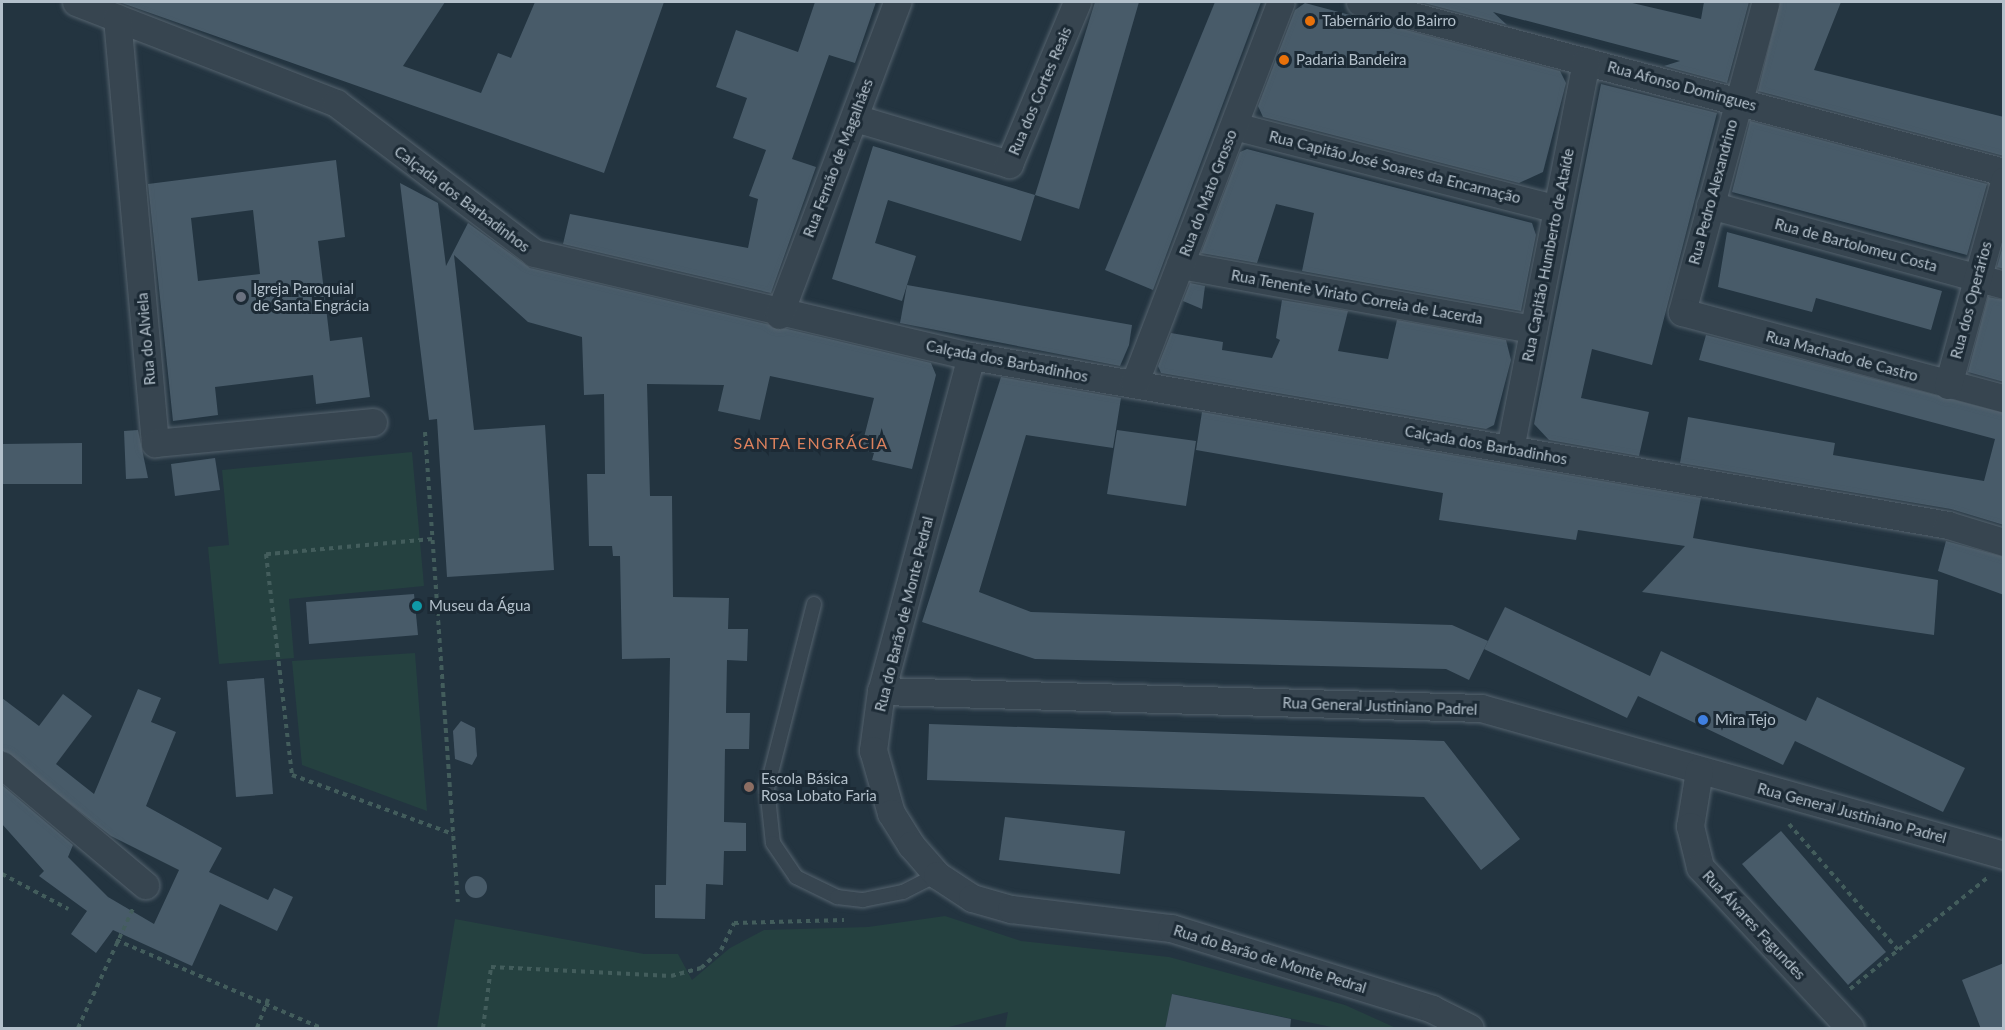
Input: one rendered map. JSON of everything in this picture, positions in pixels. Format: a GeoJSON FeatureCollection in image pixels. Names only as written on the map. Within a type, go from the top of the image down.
{"type":"FeatureCollection","features":[{"type":"Feature","properties":{"kind":"street","name":"Calçada dos Barbadinhos"},"geometry":{"type":"LineString","coordinates":[[76,2],[336,103],[534,253],[779,315],[971,356],[1948,525],[2004,542]]}},
{"type":"Feature","properties":{"kind":"street","name":"Rua Fernão de Magalhães"},"geometry":{"type":"LineString","coordinates":[[779,315],[897,2]]}},
{"type":"Feature","properties":{"kind":"street","name":"Rua dos Cortes Reais"},"geometry":{"type":"LineString","coordinates":[[855,118],[1010,164],[1077,2]]}},
{"type":"Feature","properties":{"kind":"street","name":"Rua do Mato Grosso"},"geometry":{"type":"LineString","coordinates":[[1134,384],[1281,2]]}},
{"type":"Feature","properties":{"kind":"street","name":"Rua Afonso Domingues"},"geometry":{"type":"LineString","coordinates":[[1359,2],[2004,172]]}},
{"type":"Feature","properties":{"kind":"street","name":"Rua Pedro Alexandrino"},"geometry":{"type":"LineString","coordinates":[[1682,312],[1765,4]]}},
{"type":"Feature","properties":{"kind":"street","name":"Rua do Alviela"},"geometry":{"type":"LineString","coordinates":[[117,18],[155,443],[373,423]]}},
{"type":"Feature","properties":{"kind":"street","name":"Rua Capitão Humberto de Ataíde"},"geometry":{"type":"LineString","coordinates":[[1510,449],[1586,61]]}},
{"type":"Feature","properties":{"kind":"street","name":"Rua Capitão José Soares da Encarnação"},"geometry":{"type":"LineString","coordinates":[[1234,126],[1557,209]]}},
{"type":"Feature","properties":{"kind":"street","name":"Rua dos Operários"},"geometry":{"type":"LineString","coordinates":[[1948,385],[2004,181]]}},
{"type":"Feature","properties":{"kind":"street","name":"Rua de Bartolomeu Costa"},"geometry":{"type":"LineString","coordinates":[[1710,205],[2004,285]]}},
{"type":"Feature","properties":{"kind":"street","name":"Rua Tenente Viriato Correia de Lacerda"},"geometry":{"type":"LineString","coordinates":[[1180,266],[1533,329]]}},
{"type":"Feature","properties":{"kind":"street","name":"Rua Machado de Castro"},"geometry":{"type":"LineString","coordinates":[[1682,312],[1948,385],[2004,398]]}},
{"type":"Feature","properties":{"kind":"street","name":"Rua do Barão de Monte Pedral"},"geometry":{"type":"LineString","coordinates":[[971,356],[881,691],[873,750],[880,783],[910,845],[937,875],[972,898],[1011,909],[1171,928],[1432,1009],[1470,1029]]}},
{"type":"Feature","properties":{"kind":"street","name":"Rua General Justiniano Padrel"},"geometry":{"type":"LineString","coordinates":[[881,691],[1481,708],[1758,788],[1999,863]]}},
{"type":"Feature","properties":{"kind":"street"},"geometry":{"type":"LineString","coordinates":[[2,765],[145,885]]}},
{"type":"Feature","properties":{"kind":"street","name":"Rua Álvares Fagundes"},"geometry":{"type":"LineString","coordinates":[[1699,771],[1690,826],[1700,867],[1850,1029]]}},
{"type":"Feature","properties":{"kind":"lane"},"geometry":{"type":"LineString","coordinates":[[814,604],[767,788],[773,843],[796,877],[837,897],[863,900],[903,892],[937,875]]}},
{"type":"Feature","properties":{"kind":"path"},"geometry":{"type":"LineString","coordinates":[[425,432],[458,902]]}},
{"type":"Feature","properties":{"kind":"path"},"geometry":{"type":"LineString","coordinates":[[432,538],[266,554],[292,775],[453,834]]}},
{"type":"Feature","properties":{"kind":"path"},"geometry":{"type":"LineString","coordinates":[[1758,788],[1898,950]]}},
{"type":"Feature","properties":{"kind":"path"},"geometry":{"type":"LineString","coordinates":[[1828,1006],[1898,950],[1999,863]]}},
{"type":"Feature","properties":{"kind":"path"},"geometry":{"type":"LineString","coordinates":[[2,874],[68,909]]}},
{"type":"Feature","properties":{"kind":"path"},"geometry":{"type":"LineString","coordinates":[[78,1029],[116,940],[145,885]]}},
{"type":"Feature","properties":{"kind":"path"},"geometry":{"type":"LineString","coordinates":[[483,1029],[491,967],[671,976],[701,968],[722,950],[734,924],[849,920]]}},
{"type":"Feature","properties":{"kind":"path"},"geometry":{"type":"LineString","coordinates":[[116,940],[321,1029]]}},
{"type":"Feature","properties":{"kind":"path"},"geometry":{"type":"LineString","coordinates":[[257,1029],[268,999]]}},
{"type":"Feature","properties":{"kind":"green space"},"geometry":{"type":"Polygon","coordinates":[[[412,452],[424,586],[289,599],[294,658],[219,664],[208,547],[229,545],[222,470],[412,452]]]}},
{"type":"Feature","properties":{"kind":"green space"},"geometry":{"type":"Polygon","coordinates":[[[415,653],[427,811],[302,765],[292,661],[415,653]]]}},
{"type":"Feature","properties":{"kind":"green space"},"geometry":{"type":"Polygon","coordinates":[[[945,916],[1021,941],[1169,957],[1345,1005],[1396,1028],[1336,1028],[1173,994],[1165,1028],[1005,1028],[1008,1012],[945,1028],[437,1028],[455,919],[644,954],[678,954],[692,980],[730,948],[764,930],[868,927],[945,916]]]}},
{"type":"Feature","properties":{"kind":"building"},"geometry":{"type":"Polygon","coordinates":[[[119,2],[445,2],[403,66],[481,93],[498,53],[511,58],[535,2],[664,2],[604,173],[119,2]]]}},
{"type":"Feature","properties":{"kind":"building"},"geometry":{"type":"Polygon","coordinates":[[[815,2],[876,2],[855,63],[829,55],[792,159],[816,167],[771,293],[563,244],[570,214],[748,248],[758,199],[749,196],[766,150],[733,138],[747,98],[716,87],[736,30],[798,52],[815,2]]]}},
{"type":"Feature","properties":{"kind":"building"},"geometry":{"type":"Polygon","coordinates":[[[1095,2],[1139,2],[1079,209],[1035,195],[1095,2]]]}},
{"type":"Feature","properties":{"kind":"building"},"geometry":{"type":"Polygon","coordinates":[[[1215,2],[1261,2],[1153,290],[1105,270],[1215,2]]]}},
{"type":"Feature","properties":{"kind":"building"},"geometry":{"type":"Polygon","coordinates":[[[1420,2],[1628,2],[1701,19],[1704,2],[1749,2],[1727,83],[1664,66],[1680,61],[1493,12],[1507,25],[1420,2]]]}},
{"type":"Feature","properties":{"kind":"building"},"geometry":{"type":"Polygon","coordinates":[[[1780,2],[1841,2],[1814,70],[2004,117],[2004,156],[1758,91],[1780,2]]]}},
{"type":"Feature","properties":{"kind":"building"},"geometry":{"type":"Polygon","coordinates":[[[1305,3],[1560,71],[1566,83],[1543,172],[1519,183],[1263,117],[1258,106],[1295,10],[1305,3]]]}},
{"type":"Feature","properties":{"kind":"building"},"geometry":{"type":"Polygon","coordinates":[[[1601,84],[1717,113],[1652,365],[1592,349],[1581,398],[1649,412],[1639,456],[1549,440],[1534,424],[1601,84]]]}},
{"type":"Feature","properties":{"kind":"building"},"geometry":{"type":"Polygon","coordinates":[[[1750,121],[1987,184],[1967,255],[1732,192],[1750,121]]]}},
{"type":"Feature","properties":{"kind":"building"},"geometry":{"type":"Polygon","coordinates":[[[873,146],[1035,195],[1021,241],[888,200],[875,243],[916,256],[902,301],[832,279],[873,146]]]}},
{"type":"Feature","properties":{"kind":"building"},"geometry":{"type":"Polygon","coordinates":[[[1247,149],[1532,223],[1536,235],[1521,311],[1302,271],[1314,213],[1276,204],[1257,263],[1201,253],[1240,152],[1247,149]]]}},
{"type":"Feature","properties":{"kind":"building","name":"Igreja Paroquial de Santa Engrácia"},"geometry":{"type":"Polygon","coordinates":[[[336,160],[345,237],[318,241],[330,341],[362,337],[370,397],[316,404],[313,375],[215,387],[218,415],[173,421],[148,184],[336,160]],[[253,210],[191,218],[198,281],[260,274],[253,210]]]}},
{"type":"Feature","properties":{"kind":"building"},"geometry":{"type":"Polygon","coordinates":[[[400,183],[438,203],[446,266],[468,223],[530,268],[931,363],[936,375],[912,469],[872,460],[874,453],[861,449],[874,398],[770,376],[760,420],[718,411],[724,385],[647,384],[650,496],[672,496],[673,597],[729,598],[728,629],[748,629],[747,661],[727,660],[726,713],[750,713],[749,749],[725,749],[724,822],[746,823],[746,851],[724,851],[723,885],[706,884],[705,919],[655,918],[655,885],[666,885],[670,658],[622,659],[620,556],[613,556],[612,546],[589,546],[587,474],[605,474],[604,394],[584,395],[582,337],[528,322],[454,255],[474,430],[545,425],[554,570],[447,577],[437,419],[429,420],[400,183]]]}},
{"type":"Feature","properties":{"kind":"building"},"geometry":{"type":"Polygon","coordinates":[[[1727,232],[1942,291],[1931,330],[1816,298],[1812,312],[1718,287],[1727,232]]]}},
{"type":"Feature","properties":{"kind":"building"},"geometry":{"type":"Polygon","coordinates":[[[2004,242],[2004,269],[1997,267],[2004,242]]]}},
{"type":"Feature","properties":{"kind":"building"},"geometry":{"type":"Polygon","coordinates":[[[1190,283],[1205,286],[1202,309],[1183,301],[1190,283]]]}},
{"type":"Feature","properties":{"kind":"building"},"geometry":{"type":"Polygon","coordinates":[[[907,285],[1132,325],[1129,345],[1120,366],[900,323],[907,285]]]}},
{"type":"Feature","properties":{"kind":"building"},"geometry":{"type":"Polygon","coordinates":[[[1988,297],[2004,300],[2004,382],[1968,372],[1988,297]]]}},
{"type":"Feature","properties":{"kind":"building"},"geometry":{"type":"Polygon","coordinates":[[[1282,300],[1348,311],[1338,351],[1388,359],[1397,320],[1506,340],[1511,360],[1494,425],[1486,429],[1161,373],[1158,366],[1171,333],[1223,342],[1222,350],[1272,358],[1280,340],[1276,338],[1282,300]]]}},
{"type":"Feature","properties":{"kind":"building"},"geometry":{"type":"Polygon","coordinates":[[[1706,335],[2004,413],[2004,525],[1951,509],[1680,463],[1688,417],[1835,443],[1833,455],[1984,481],[1995,439],[1699,360],[1706,335]]]}},
{"type":"Feature","properties":{"kind":"building"},"geometry":{"type":"Polygon","coordinates":[[[1001,377],[1121,398],[1113,448],[1026,435],[979,592],[1031,612],[1452,625],[1488,641],[1469,680],[1446,669],[1035,659],[922,622],[1001,377]]]}},
{"type":"Feature","properties":{"kind":"building"},"geometry":{"type":"Polygon","coordinates":[[[1202,412],[1701,498],[1693,538],[1938,580],[1934,635],[1642,592],[1685,546],[1578,530],[1576,540],[1439,520],[1443,493],[1196,450],[1202,412]]]}},
{"type":"Feature","properties":{"kind":"building"},"geometry":{"type":"Polygon","coordinates":[[[138,430],[148,478],[126,479],[124,431],[138,430]]]}},
{"type":"Feature","properties":{"kind":"building"},"geometry":{"type":"Polygon","coordinates":[[[1117,430],[1196,441],[1186,506],[1107,494],[1117,430]]]}},
{"type":"Feature","properties":{"kind":"building"},"geometry":{"type":"Polygon","coordinates":[[[82,443],[82,484],[2,484],[2,444],[82,443]]]}},
{"type":"Feature","properties":{"kind":"building"},"geometry":{"type":"Polygon","coordinates":[[[215,458],[220,490],[175,496],[171,464],[215,458]]]}},
{"type":"Feature","properties":{"kind":"building"},"geometry":{"type":"Polygon","coordinates":[[[1946,541],[2004,557],[2004,595],[1938,571],[1946,541]]]}},
{"type":"Feature","properties":{"kind":"building"},"geometry":{"type":"Polygon","coordinates":[[[414,594],[418,635],[309,644],[306,602],[414,594]]]}},
{"type":"Feature","properties":{"kind":"building"},"geometry":{"type":"Polygon","coordinates":[[[1505,607],[1650,676],[1661,651],[1806,721],[1817,697],[1965,768],[1943,812],[1795,741],[1783,765],[1638,696],[1627,718],[1484,649],[1505,607]]]}},
{"type":"Feature","properties":{"kind":"building"},"geometry":{"type":"Polygon","coordinates":[[[264,678],[273,794],[236,797],[227,681],[264,678]]]}},
{"type":"Feature","properties":{"kind":"building"},"geometry":{"type":"Polygon","coordinates":[[[138,689],[161,698],[151,722],[176,732],[146,806],[222,848],[209,872],[268,900],[274,888],[293,897],[277,931],[220,904],[192,966],[113,930],[96,953],[71,934],[87,911],[39,876],[44,871],[2,824],[2,785],[73,845],[68,857],[108,897],[154,924],[179,870],[111,836],[2,750],[2,698],[39,726],[63,694],[92,716],[56,764],[94,794],[138,689]]]}},
{"type":"Feature","properties":{"kind":"building"},"geometry":{"type":"Polygon","coordinates":[[[461,721],[475,728],[477,756],[472,765],[455,759],[453,731],[461,721]]]}},
{"type":"Feature","properties":{"kind":"building"},"geometry":{"type":"Polygon","coordinates":[[[929,724],[1444,741],[1520,839],[1481,870],[1424,797],[927,780],[929,724]]]}},
{"type":"Feature","properties":{"kind":"building"},"geometry":{"type":"Polygon","coordinates":[[[1005,817],[1125,831],[1120,874],[999,860],[1005,817]]]}},
{"type":"Feature","properties":{"kind":"building"},"geometry":{"type":"Polygon","coordinates":[[[1781,831],[1886,952],[1848,985],[1742,864],[1781,831]]]}},
{"type":"Feature","properties":{"kind":"building"},"geometry":{"type":"Polygon","coordinates":[[[476,876],[484,879],[487,887],[484,895],[476,898],[468,895],[465,887],[468,879],[476,876]]]}},
{"type":"Feature","properties":{"kind":"building"},"geometry":{"type":"Polygon","coordinates":[[[2004,963],[2004,1029],[1981,1029],[1962,980],[2004,963]]]}},
{"type":"Feature","properties":{"kind":"building"},"geometry":{"type":"Polygon","coordinates":[[[1172,994],[1291,1019],[1290,1029],[1165,1029],[1172,994]]]}},
{"type":"Feature","properties":{"kind":"place","name":"Tabernário do Bairro"},"geometry":{"type":"Point","coordinates":[1310,21]}},
{"type":"Feature","properties":{"kind":"place","name":"Padaria Bandeira"},"geometry":{"type":"Point","coordinates":[1284,60]}},
{"type":"Feature","properties":{"kind":"place","name":"Igreja Paroquial de Santa Engrácia"},"geometry":{"type":"Point","coordinates":[241,297]}},
{"type":"Feature","properties":{"kind":"place","name":"Museu da Água"},"geometry":{"type":"Point","coordinates":[417,606]}},
{"type":"Feature","properties":{"kind":"place","name":"Mira Tejo"},"geometry":{"type":"Point","coordinates":[1703,720]}},
{"type":"Feature","properties":{"kind":"place","name":"Escola Básica Rosa Lobato Faria"},"geometry":{"type":"Point","coordinates":[749,787]}},
{"type":"Feature","properties":{"kind":"district","name":"SANTA ENGRÁCIA"},"geometry":{"type":"Point","coordinates":[811,443]}}]}
